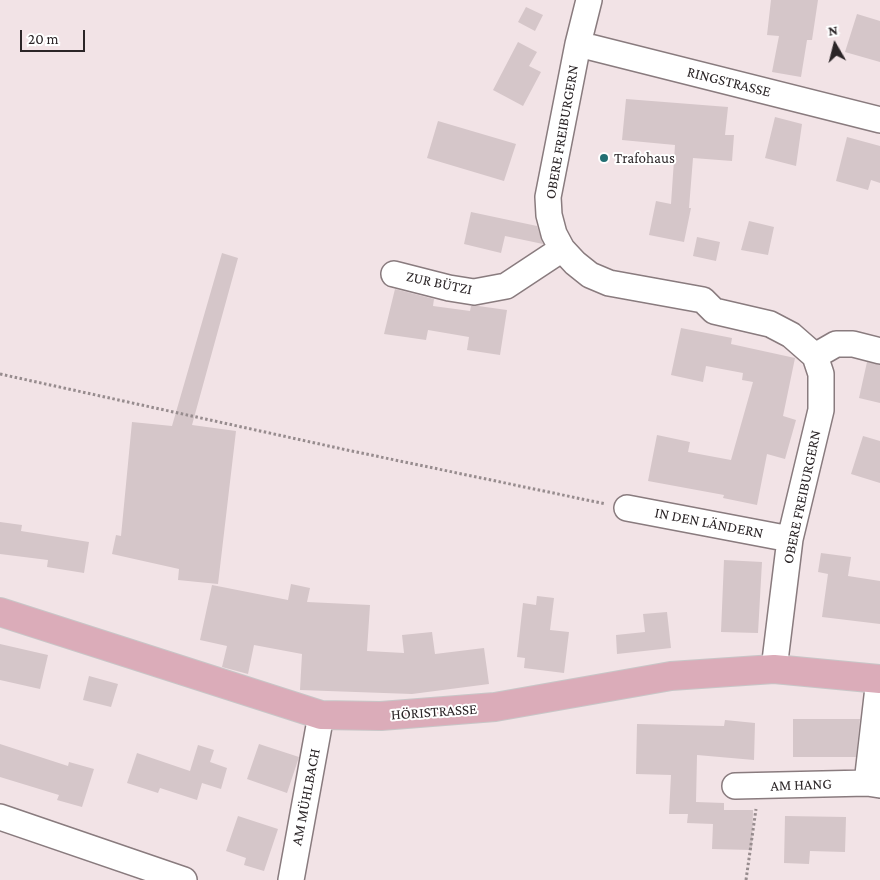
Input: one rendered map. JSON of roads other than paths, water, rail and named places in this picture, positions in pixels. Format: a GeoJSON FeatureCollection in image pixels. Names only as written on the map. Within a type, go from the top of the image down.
{"type":"FeatureCollection","features":[{"type":"Feature","properties":{"kind":"main road","name":"HÖRISTRASSE"},"geometry":{"type":"LineString","coordinates":[[0,612],[321,715],[380,716],[495,707],[671,676],[774,669],[880,679]]}},
{"type":"Feature","properties":{"kind":"street","name":"OBERE FREIBURGERN"},"geometry":{"type":"LineString","coordinates":[[588,0],[548,197],[549,215],[554,234],[562,249],[574,263],[590,275],[609,283],[703,300],[714,312],[770,324],[792,335],[815,356],[821,374],[821,410],[790,539],[774,669]]}},
{"type":"Feature","properties":{"kind":"street","name":"RINGSTRASSE"},"geometry":{"type":"LineString","coordinates":[[578,44],[880,120]]}},
{"type":"Feature","properties":{"kind":"street","name":"ZUR BÜTZI"},"geometry":{"type":"LineString","coordinates":[[394,274],[449,288],[474,292],[506,286],[562,249]]}},
{"type":"Feature","properties":{"kind":"street"},"geometry":{"type":"LineString","coordinates":[[815,356],[836,344],[853,344],[880,351]]}},
{"type":"Feature","properties":{"kind":"street","name":"IN DEN LÄNDERN"},"geometry":{"type":"LineString","coordinates":[[627,508],[790,539]]}},
{"type":"Feature","properties":{"kind":"street","name":"AM HANG"},"geometry":{"type":"LineString","coordinates":[[747,786],[874,784],[880,679]]}},
{"type":"Feature","properties":{"kind":"street","name":"AM MÜHLBACH"},"geometry":{"type":"LineString","coordinates":[[291,880],[321,715]]}},
{"type":"Feature","properties":{"kind":"street"},"geometry":{"type":"LineString","coordinates":[[0,817],[184,880]]}},
{"type":"Feature","properties":{"kind":"place","name":"Trafohaus"},"geometry":{"type":"Point","coordinates":[604,158]}}]}
